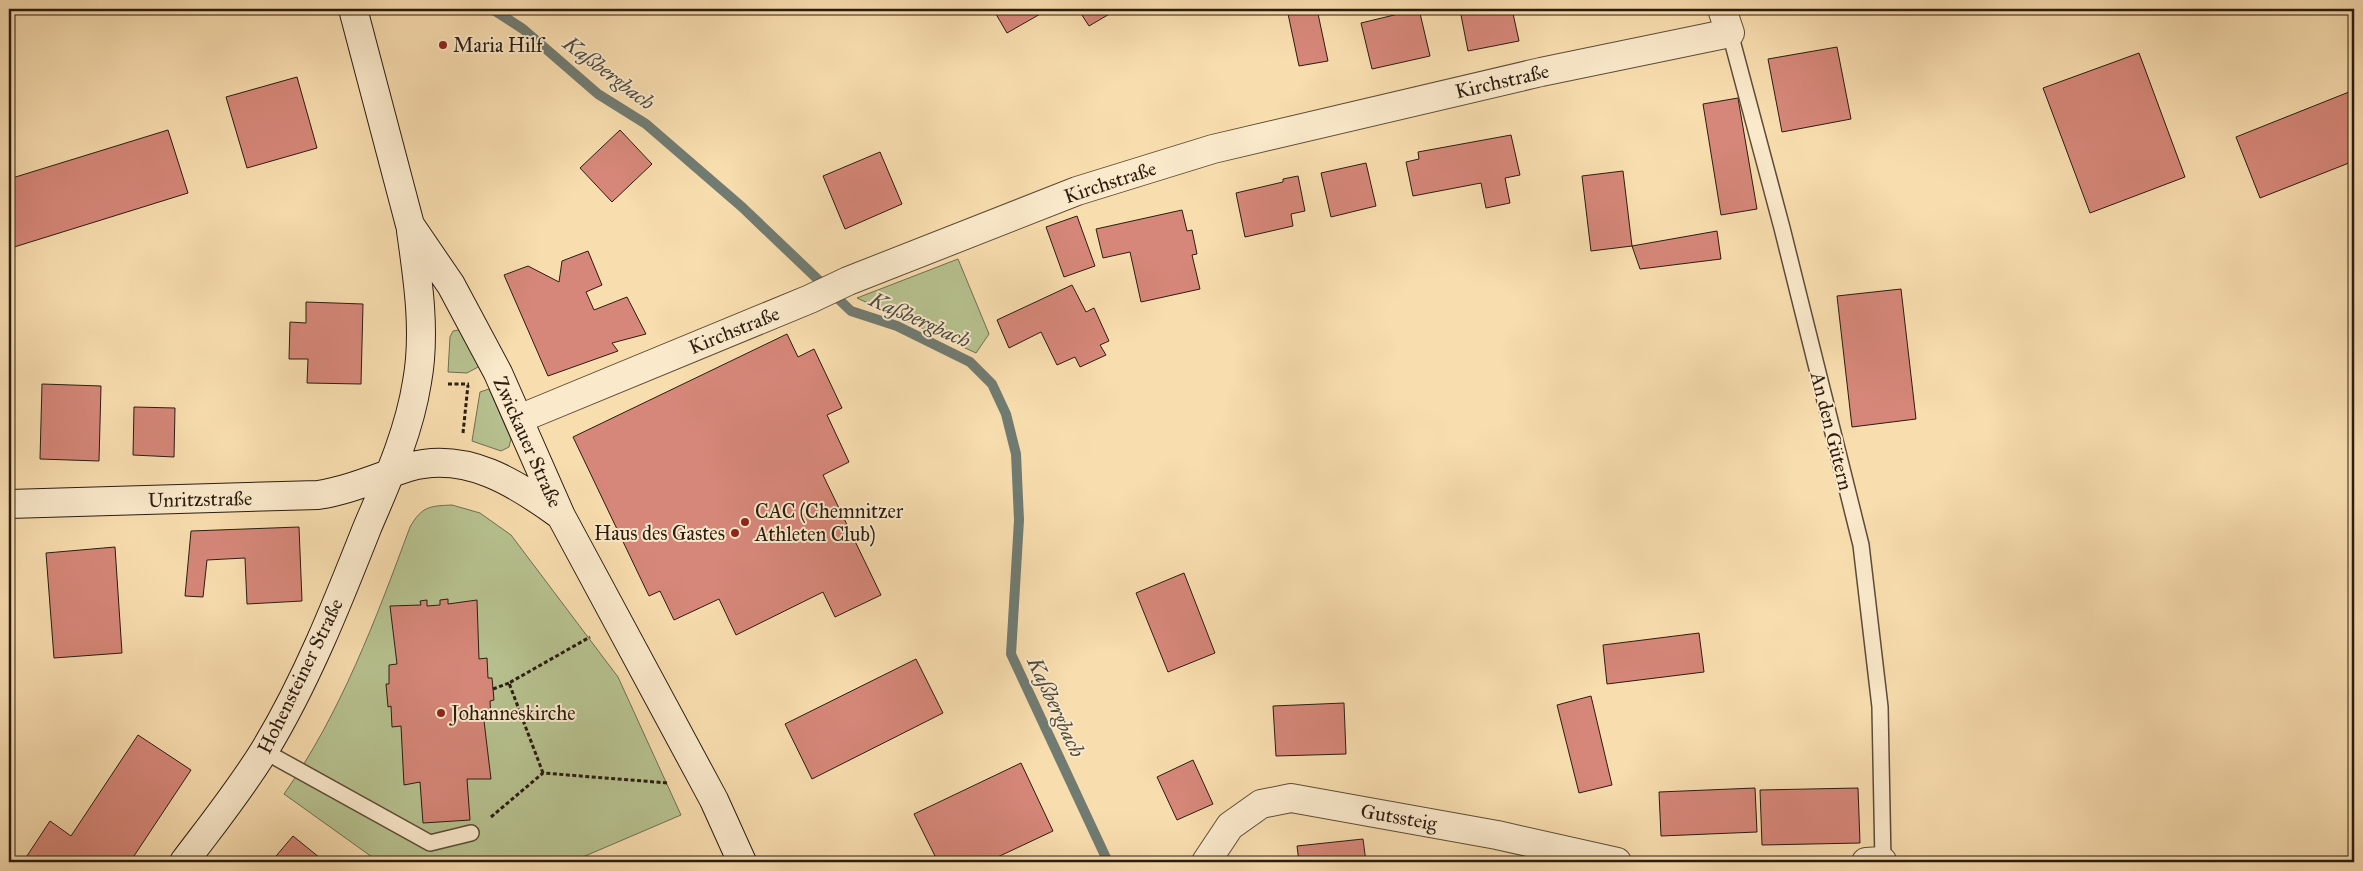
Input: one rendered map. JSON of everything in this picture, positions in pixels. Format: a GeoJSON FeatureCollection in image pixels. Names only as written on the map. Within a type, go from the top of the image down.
{"type":"FeatureCollection","features":[{"type":"Feature","properties":{"kind":"street","name":"Zwickauer Straße"},"geometry":{"type":"LineString","coordinates":[[353,9],[410,225],[452,285],[498,374],[561,516],[706,786],[742,862]]}},
{"type":"Feature","properties":{"kind":"street","name":"Kirchstraße"},"geometry":{"type":"LineString","coordinates":[[518,420],[810,299],[848,280],[1077,192],[1213,149],[1541,72],[1726,21]]}},
{"type":"Feature","properties":{"kind":"street","name":"Hohensteiner Straße"},"geometry":{"type":"LineString","coordinates":[[184,862],[264,751],[301,680],[336,605],[400,448],[418,381],[420,320],[418,276],[410,225]]}},
{"type":"Feature","properties":{"kind":"street"},"geometry":{"type":"LineString","coordinates":[[389,475],[423,464],[460,464],[476,467],[512,482],[561,516]]}},
{"type":"Feature","properties":{"kind":"street","name":"Unritzstraße"},"geometry":{"type":"LineString","coordinates":[[9,504],[318,496],[340,492],[389,475]]}},
{"type":"Feature","properties":{"kind":"street","name":"Gutssteig"},"geometry":{"type":"LineString","coordinates":[[1206,862],[1230,826],[1261,804],[1291,798],[1497,835],[1617,862]]}},
{"type":"Feature","properties":{"kind":"lane","name":"An den Gütern"},"geometry":{"type":"LineString","coordinates":[[1726,21],[1777,209],[1861,545],[1880,707],[1877,862]]}},
{"type":"Feature","properties":{"kind":"lane"},"geometry":{"type":"LineString","coordinates":[[264,751],[430,843],[471,834]]}},
{"type":"Feature","properties":{"kind":"path"},"geometry":{"type":"LineString","coordinates":[[418,381],[468,385],[498,374]]}},
{"type":"Feature","properties":{"kind":"path"},"geometry":{"type":"LineString","coordinates":[[460,464],[468,385]]}},
{"type":"Feature","properties":{"kind":"path"},"geometry":{"type":"LineString","coordinates":[[493,689],[509,684],[618,620]]}},
{"type":"Feature","properties":{"kind":"path"},"geometry":{"type":"LineString","coordinates":[[509,684],[543,774]]}},
{"type":"Feature","properties":{"kind":"path"},"geometry":{"type":"LineString","coordinates":[[471,834],[543,774],[706,786]]}},
{"type":"Feature","properties":{"kind":"green space"},"geometry":{"type":"Polygon","coordinates":[[[958,259],[989,334],[976,353],[857,298],[958,259]]]}},
{"type":"Feature","properties":{"kind":"green space"},"geometry":{"type":"Polygon","coordinates":[[[459,330],[480,366],[467,373],[448,372],[450,337],[453,331],[459,330]]]}},
{"type":"Feature","properties":{"kind":"green space"},"geometry":{"type":"Polygon","coordinates":[[[489,389],[511,439],[509,447],[501,451],[472,441],[480,392],[489,389]]]}},
{"type":"Feature","properties":{"kind":"green space"},"geometry":{"type":"Polygon","coordinates":[[[452,505],[480,513],[511,535],[618,677],[681,815],[571,862],[379,862],[284,794],[323,731],[356,665],[414,520],[427,508],[452,505]]]}},
{"type":"Feature","properties":{"kind":"building"},"geometry":{"type":"Polygon","coordinates":[[[993,9],[1049,9],[1007,33],[993,9]]]}},
{"type":"Feature","properties":{"kind":"building"},"geometry":{"type":"Polygon","coordinates":[[[1078,9],[1118,9],[1089,26],[1078,9]]]}},
{"type":"Feature","properties":{"kind":"building"},"geometry":{"type":"Polygon","coordinates":[[[1287,9],[1317,9],[1328,61],[1299,66],[1287,9]]]}},
{"type":"Feature","properties":{"kind":"building"},"geometry":{"type":"Polygon","coordinates":[[[1419,9],[1430,56],[1372,69],[1361,23],[1419,9]]]}},
{"type":"Feature","properties":{"kind":"building"},"geometry":{"type":"Polygon","coordinates":[[[1512,9],[1519,41],[1468,51],[1460,10],[1512,9]]]}},
{"type":"Feature","properties":{"kind":"building"},"geometry":{"type":"Polygon","coordinates":[[[1837,47],[1851,119],[1782,132],[1768,59],[1837,47]]]}},
{"type":"Feature","properties":{"kind":"building"},"geometry":{"type":"Polygon","coordinates":[[[2139,53],[2185,177],[2090,213],[2043,88],[2139,53]]]}},
{"type":"Feature","properties":{"kind":"building"},"geometry":{"type":"Polygon","coordinates":[[[297,77],[317,148],[247,168],[226,97],[297,77]]]}},
{"type":"Feature","properties":{"kind":"building"},"geometry":{"type":"Polygon","coordinates":[[[2354,90],[2354,161],[2260,198],[2236,137],[2354,90]]]}},
{"type":"Feature","properties":{"kind":"building"},"geometry":{"type":"Polygon","coordinates":[[[1738,98],[1757,209],[1721,215],[1703,104],[1738,98]]]}},
{"type":"Feature","properties":{"kind":"building"},"geometry":{"type":"Polygon","coordinates":[[[168,130],[188,193],[11,248],[9,241],[9,179],[168,130]]]}},
{"type":"Feature","properties":{"kind":"building"},"geometry":{"type":"Polygon","coordinates":[[[620,130],[652,164],[612,202],[580,168],[620,130]]]}},
{"type":"Feature","properties":{"kind":"building"},"geometry":{"type":"Polygon","coordinates":[[[1511,135],[1520,175],[1505,178],[1510,203],[1486,208],[1481,183],[1413,196],[1406,162],[1419,159],[1418,152],[1511,135]]]}},
{"type":"Feature","properties":{"kind":"building"},"geometry":{"type":"Polygon","coordinates":[[[880,152],[902,204],[845,229],[823,176],[880,152]]]}},
{"type":"Feature","properties":{"kind":"building"},"geometry":{"type":"Polygon","coordinates":[[[1366,163],[1376,206],[1331,217],[1321,173],[1366,163]]]}},
{"type":"Feature","properties":{"kind":"building"},"geometry":{"type":"Polygon","coordinates":[[[1623,171],[1632,246],[1591,251],[1582,176],[1623,171]]]}},
{"type":"Feature","properties":{"kind":"building"},"geometry":{"type":"Polygon","coordinates":[[[1298,176],[1305,211],[1291,214],[1293,226],[1245,237],[1236,193],[1283,182],[1283,179],[1298,176]]]}},
{"type":"Feature","properties":{"kind":"building"},"geometry":{"type":"Polygon","coordinates":[[[1182,210],[1187,231],[1192,230],[1197,254],[1192,255],[1200,289],[1141,302],[1130,252],[1103,258],[1096,229],[1182,210]]]}},
{"type":"Feature","properties":{"kind":"building"},"geometry":{"type":"Polygon","coordinates":[[[1077,216],[1095,266],[1064,277],[1046,227],[1077,216]]]}},
{"type":"Feature","properties":{"kind":"building"},"geometry":{"type":"Polygon","coordinates":[[[1717,231],[1721,259],[1640,269],[1632,246],[1717,231]]]}},
{"type":"Feature","properties":{"kind":"building"},"geometry":{"type":"Polygon","coordinates":[[[588,251],[602,285],[586,292],[594,310],[627,297],[646,334],[612,343],[618,351],[548,376],[504,275],[528,266],[559,282],[562,261],[588,251]]]}},
{"type":"Feature","properties":{"kind":"building"},"geometry":{"type":"Polygon","coordinates":[[[1072,285],[1086,312],[1094,308],[1109,341],[1100,345],[1106,355],[1080,367],[1075,357],[1057,365],[1041,332],[1009,348],[997,320],[1072,285]]]}},
{"type":"Feature","properties":{"kind":"building"},"geometry":{"type":"Polygon","coordinates":[[[1901,289],[1916,419],[1852,427],[1837,296],[1901,289]]]}},
{"type":"Feature","properties":{"kind":"building"},"geometry":{"type":"Polygon","coordinates":[[[306,302],[363,304],[361,384],[307,383],[308,359],[289,359],[290,322],[306,323],[306,302]]]}},
{"type":"Feature","properties":{"kind":"building","name":"Haus des Gastes"},"geometry":{"type":"Polygon","coordinates":[[[787,334],[798,357],[814,349],[842,408],[827,415],[849,462],[823,475],[881,595],[835,617],[823,592],[736,635],[719,599],[674,620],[660,591],[649,596],[573,437],[787,334]]]}},
{"type":"Feature","properties":{"kind":"building"},"geometry":{"type":"Polygon","coordinates":[[[42,384],[101,386],[99,461],[40,459],[42,384]]]}},
{"type":"Feature","properties":{"kind":"building"},"geometry":{"type":"Polygon","coordinates":[[[134,407],[175,408],[174,457],[133,455],[134,407]]]}},
{"type":"Feature","properties":{"kind":"building"},"geometry":{"type":"Polygon","coordinates":[[[299,527],[302,601],[247,604],[245,558],[207,560],[203,597],[185,596],[191,531],[299,527]]]}},
{"type":"Feature","properties":{"kind":"building"},"geometry":{"type":"Polygon","coordinates":[[[115,547],[122,653],[54,658],[46,553],[115,547]]]}},
{"type":"Feature","properties":{"kind":"building"},"geometry":{"type":"Polygon","coordinates":[[[9,565],[11,565],[12,609],[9,609],[9,565]]]}},
{"type":"Feature","properties":{"kind":"building"},"geometry":{"type":"Polygon","coordinates":[[[1184,573],[1215,653],[1168,672],[1136,593],[1184,573]]]}},
{"type":"Feature","properties":{"kind":"building","name":"Johanneskirche"},"geometry":{"type":"Polygon","coordinates":[[[448,599],[448,604],[477,600],[479,659],[487,658],[488,678],[492,678],[494,700],[490,701],[491,720],[484,721],[491,779],[467,779],[470,820],[423,823],[420,782],[404,785],[401,726],[392,727],[391,706],[388,707],[386,684],[389,684],[389,665],[397,664],[390,606],[421,605],[420,601],[427,600],[427,606],[440,605],[440,600],[448,599]]]}},
{"type":"Feature","properties":{"kind":"building"},"geometry":{"type":"Polygon","coordinates":[[[1699,633],[1704,672],[1607,684],[1603,645],[1699,633]]]}},
{"type":"Feature","properties":{"kind":"building"},"geometry":{"type":"Polygon","coordinates":[[[916,659],[943,713],[812,779],[785,724],[916,659]]]}},
{"type":"Feature","properties":{"kind":"building"},"geometry":{"type":"Polygon","coordinates":[[[1591,696],[1612,785],[1579,793],[1557,705],[1591,696]]]}},
{"type":"Feature","properties":{"kind":"building"},"geometry":{"type":"Polygon","coordinates":[[[1344,703],[1346,754],[1276,756],[1273,706],[1344,703]]]}},
{"type":"Feature","properties":{"kind":"building"},"geometry":{"type":"Polygon","coordinates":[[[138,735],[191,770],[134,856],[143,862],[23,862],[50,821],[71,836],[138,735]]]}},
{"type":"Feature","properties":{"kind":"building"},"geometry":{"type":"Polygon","coordinates":[[[1193,760],[1213,804],[1177,820],[1157,777],[1193,760]]]}},
{"type":"Feature","properties":{"kind":"building"},"geometry":{"type":"Polygon","coordinates":[[[1021,763],[1053,831],[987,862],[938,862],[914,814],[1021,763]]]}},
{"type":"Feature","properties":{"kind":"building"},"geometry":{"type":"Polygon","coordinates":[[[1755,788],[1757,832],[1661,836],[1659,792],[1755,788]]]}},
{"type":"Feature","properties":{"kind":"building"},"geometry":{"type":"Polygon","coordinates":[[[1858,788],[1860,843],[1762,845],[1760,790],[1858,788]]]}},
{"type":"Feature","properties":{"kind":"building"},"geometry":{"type":"Polygon","coordinates":[[[293,836],[325,862],[271,862],[293,836]]]}},
{"type":"Feature","properties":{"kind":"building"},"geometry":{"type":"Polygon","coordinates":[[[1363,839],[1366,862],[1299,862],[1297,846],[1363,839]]]}},
{"type":"Feature","properties":{"kind":"waterway","name":"Kaßbergbach"},"geometry":{"type":"LineString","coordinates":[[492,9],[523,29],[598,94],[646,124],[742,207],[851,311],[897,326],[970,362],[992,384],[1006,414],[1016,454],[1019,520],[1011,654],[1108,862]]}},
{"type":"Feature","properties":{"kind":"place","name":"Maria Hilf"},"geometry":{"type":"Point","coordinates":[443,45]}},
{"type":"Feature","properties":{"kind":"place","name":"CAC (Chemnitzer Athleten Club)"},"geometry":{"type":"Point","coordinates":[745,522]}},
{"type":"Feature","properties":{"kind":"place","name":"Haus des Gastes"},"geometry":{"type":"Point","coordinates":[735,533]}},
{"type":"Feature","properties":{"kind":"place","name":"Johanneskirche"},"geometry":{"type":"Point","coordinates":[441,713]}}]}
